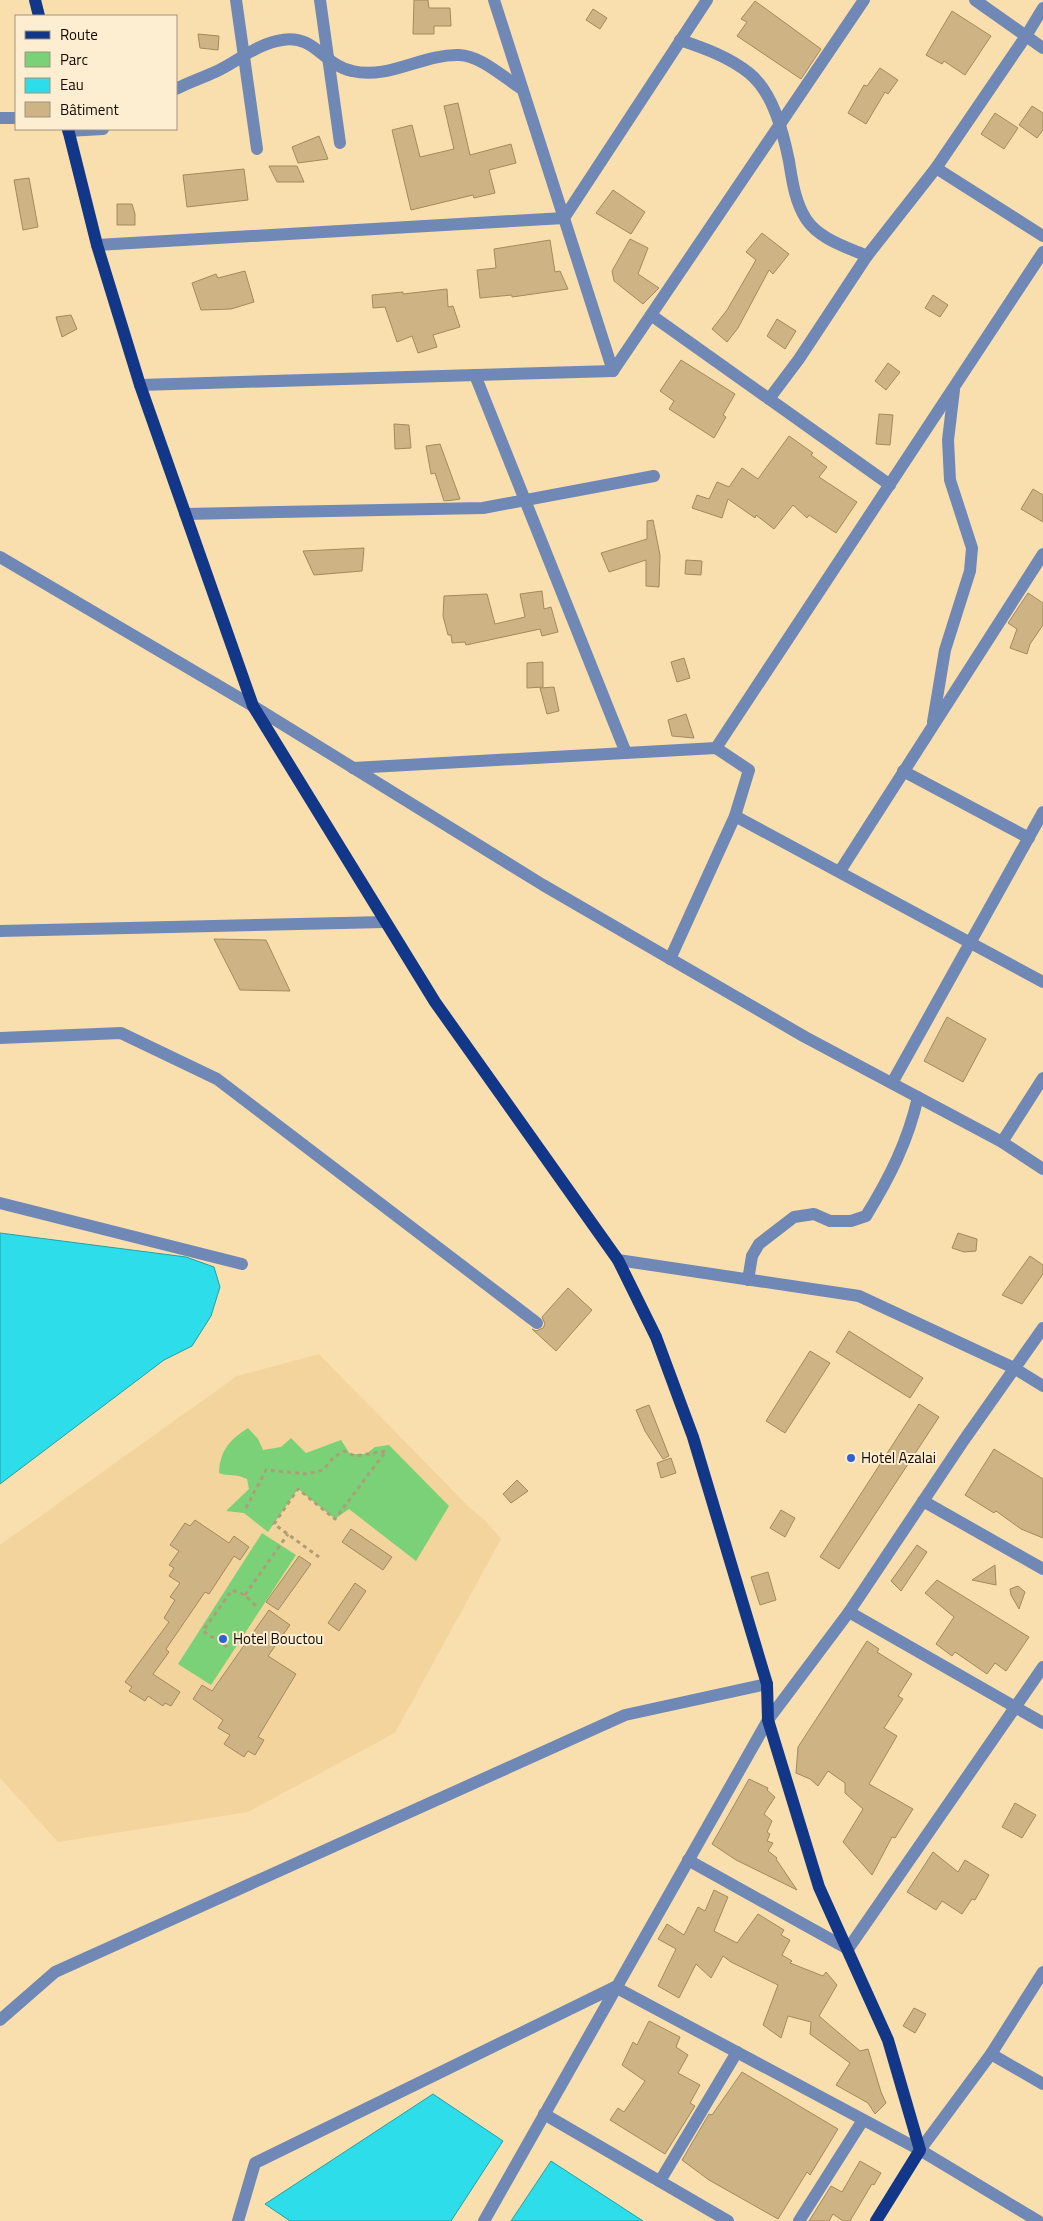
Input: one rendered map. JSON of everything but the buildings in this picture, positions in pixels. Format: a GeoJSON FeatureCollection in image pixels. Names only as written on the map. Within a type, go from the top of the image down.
{"type":"FeatureCollection","features":[{"type":"Feature","properties":{"kind":"main road"},"geometry":{"type":"LineString","coordinates":[[35,0],[39,15]]}},
{"type":"Feature","properties":{"kind":"main road"},"geometry":{"type":"LineString","coordinates":[[68,130],[97,245],[140,385],[253,706],[435,1002],[618,1260],[656,1337],[690,1428],[767,1684],[768,1720],[819,1888],[888,2040],[920,2150],[876,2221]]}},
{"type":"Feature","properties":{"kind":"street"},"geometry":{"type":"LineString","coordinates":[[236,0],[257,149]]}},
{"type":"Feature","properties":{"kind":"street"},"geometry":{"type":"LineString","coordinates":[[320,0],[340,143]]}},
{"type":"Feature","properties":{"kind":"street"},"geometry":{"type":"LineString","coordinates":[[494,0],[613,371]]}},
{"type":"Feature","properties":{"kind":"street"},"geometry":{"type":"LineString","coordinates":[[564,218],[707,0]]}},
{"type":"Feature","properties":{"kind":"street"},"geometry":{"type":"LineString","coordinates":[[613,371],[864,0]]}},
{"type":"Feature","properties":{"kind":"street"},"geometry":{"type":"LineString","coordinates":[[975,0],[1043,48]]}},
{"type":"Feature","properties":{"kind":"street"},"geometry":{"type":"LineString","coordinates":[[769,399],[799,359],[867,256],[936,168],[1043,8]]}},
{"type":"Feature","properties":{"kind":"street"},"geometry":{"type":"LineString","coordinates":[[178,88],[216,72],[257,48],[281,40],[296,39],[313,46],[335,66],[364,74],[379,73],[438,58],[460,55],[479,61],[522,89]]}},
{"type":"Feature","properties":{"kind":"street"},"geometry":{"type":"LineString","coordinates":[[680,40],[711,51],[750,73],[765,93],[780,124],[796,197],[806,220],[828,239],[867,256]]}},
{"type":"Feature","properties":{"kind":"street"},"geometry":{"type":"LineString","coordinates":[[0,118],[15,118]]}},
{"type":"Feature","properties":{"kind":"street"},"geometry":{"type":"LineString","coordinates":[[936,168],[1043,236]]}},
{"type":"Feature","properties":{"kind":"street"},"geometry":{"type":"LineString","coordinates":[[97,245],[564,218]]}},
{"type":"Feature","properties":{"kind":"street"},"geometry":{"type":"LineString","coordinates":[[716,748],[1043,252]]}},
{"type":"Feature","properties":{"kind":"street"},"geometry":{"type":"LineString","coordinates":[[651,315],[890,485]]}},
{"type":"Feature","properties":{"kind":"street"},"geometry":{"type":"LineString","coordinates":[[140,385],[613,371]]}},
{"type":"Feature","properties":{"kind":"street"},"geometry":{"type":"LineString","coordinates":[[475,375],[626,753]]}},
{"type":"Feature","properties":{"kind":"street"},"geometry":{"type":"LineString","coordinates":[[933,725],[945,650],[970,571],[972,548],[950,480],[948,440],[954,388]]}},
{"type":"Feature","properties":{"kind":"street"},"geometry":{"type":"LineString","coordinates":[[185,514],[484,508],[654,476]]}},
{"type":"Feature","properties":{"kind":"street"},"geometry":{"type":"LineString","coordinates":[[0,557],[253,706],[543,885],[805,1037],[1002,1142],[1043,1169]]}},
{"type":"Feature","properties":{"kind":"street"},"geometry":{"type":"LineString","coordinates":[[840,871],[933,725],[1041,562]]}},
{"type":"Feature","properties":{"kind":"street"},"geometry":{"type":"LineString","coordinates":[[353,768],[716,748],[749,770],[735,816],[670,959]]}},
{"type":"Feature","properties":{"kind":"street"},"geometry":{"type":"LineString","coordinates":[[904,771],[1029,838]]}},
{"type":"Feature","properties":{"kind":"street"},"geometry":{"type":"LineString","coordinates":[[892,1083],[1043,812]]}},
{"type":"Feature","properties":{"kind":"street"},"geometry":{"type":"LineString","coordinates":[[735,816],[972,942],[1043,982]]}},
{"type":"Feature","properties":{"kind":"street"},"geometry":{"type":"LineString","coordinates":[[0,931],[385,922]]}},
{"type":"Feature","properties":{"kind":"street"},"geometry":{"type":"LineString","coordinates":[[0,1038],[120,1033],[217,1079],[537,1323]]}},
{"type":"Feature","properties":{"kind":"street"},"geometry":{"type":"LineString","coordinates":[[1002,1142],[1043,1078]]}},
{"type":"Feature","properties":{"kind":"street"},"geometry":{"type":"LineString","coordinates":[[748,1280],[752,1256],[759,1244],[794,1217],[814,1214],[830,1221],[851,1221],[866,1216],[900,1156],[911,1128],[918,1097]]}},
{"type":"Feature","properties":{"kind":"street"},"geometry":{"type":"LineString","coordinates":[[0,1203],[242,1264]]}},
{"type":"Feature","properties":{"kind":"street"},"geometry":{"type":"LineString","coordinates":[[618,1260],[859,1296],[1014,1368],[1043,1386]]}},
{"type":"Feature","properties":{"kind":"street"},"geometry":{"type":"LineString","coordinates":[[484,2221],[768,1720],[849,1612],[923,1501],[1043,1328]]}},
{"type":"Feature","properties":{"kind":"street"},"geometry":{"type":"LineString","coordinates":[[923,1501],[1043,1569]]}},
{"type":"Feature","properties":{"kind":"street"},"geometry":{"type":"LineString","coordinates":[[849,1612],[1043,1723]]}},
{"type":"Feature","properties":{"kind":"street"},"geometry":{"type":"LineString","coordinates":[[688,1860],[848,1949],[1043,1666]]}},
{"type":"Feature","properties":{"kind":"street"},"geometry":{"type":"LineString","coordinates":[[0,2020],[55,1972],[625,1714],[767,1684]]}},
{"type":"Feature","properties":{"kind":"street"},"geometry":{"type":"LineString","coordinates":[[920,2150],[991,2054],[1043,1972]]}},
{"type":"Feature","properties":{"kind":"street"},"geometry":{"type":"LineString","coordinates":[[616,1986],[920,2150],[1038,2221]]}},
{"type":"Feature","properties":{"kind":"street"},"geometry":{"type":"LineString","coordinates":[[240,2220],[254,2163],[616,1986]]}},
{"type":"Feature","properties":{"kind":"street"},"geometry":{"type":"LineString","coordinates":[[660,2181],[737,2052]]}},
{"type":"Feature","properties":{"kind":"street"},"geometry":{"type":"LineString","coordinates":[[991,2054],[1043,2084]]}},
{"type":"Feature","properties":{"kind":"street"},"geometry":{"type":"LineString","coordinates":[[544,2114],[728,2221]]}},
{"type":"Feature","properties":{"kind":"street"},"geometry":{"type":"LineString","coordinates":[[799,2221],[863,2120]]}},
{"type":"Feature","properties":{"kind":"path"},"geometry":{"type":"LineString","coordinates":[[246,1508],[266,1470],[307,1474],[323,1470],[334,1458],[344,1451],[355,1456],[386,1451],[335,1519],[298,1489],[274,1524],[319,1557]]}},
{"type":"Feature","properties":{"kind":"path"},"geometry":{"type":"LineString","coordinates":[[245,1595],[288,1534]]}},
{"type":"Feature","properties":{"kind":"path"},"geometry":{"type":"LineString","coordinates":[[227,1647],[203,1632],[232,1590],[245,1595],[258,1608]]}},
{"type":"Feature","properties":{"kind":"shaded area","name":"Hotel Bouctou"},"geometry":{"type":"Polygon","coordinates":[[[319,1354],[471,1509],[486,1521],[501,1539],[395,1733],[248,1812],[58,1842],[0,1778],[0,1545],[237,1376],[319,1354]]]}},
{"type":"Feature","properties":{"kind":"green space"},"geometry":{"type":"Polygon","coordinates":[[[248,1428],[258,1439],[263,1450],[281,1447],[291,1438],[306,1453],[341,1440],[350,1454],[366,1454],[375,1447],[389,1445],[449,1506],[416,1561],[349,1509],[335,1519],[298,1489],[268,1532],[244,1513],[226,1511],[249,1489],[247,1479],[219,1473],[221,1458],[231,1442],[248,1428]]]}},
{"type":"Feature","properties":{"kind":"green space"},"geometry":{"type":"Polygon","coordinates":[[[262,1533],[296,1555],[211,1685],[178,1664],[262,1533]]]}},
{"type":"Feature","properties":{"kind":"water"},"geometry":{"type":"Polygon","coordinates":[[[0,1233],[186,1257],[214,1267],[220,1287],[211,1316],[192,1346],[164,1360],[0,1484],[0,1233]]]}},
{"type":"Feature","properties":{"kind":"water"},"geometry":{"type":"Polygon","coordinates":[[[433,2094],[503,2141],[451,2221],[290,2221],[265,2204],[433,2094]]]}},
{"type":"Feature","properties":{"kind":"water"},"geometry":{"type":"Polygon","coordinates":[[[551,2161],[643,2221],[511,2221],[551,2161]]]}},
{"type":"Feature","properties":{"kind":"place","name":"Hotel Azalai"},"geometry":{"type":"Point","coordinates":[851,1458]}},
{"type":"Feature","properties":{"kind":"place","name":"Hotel Bouctou"},"geometry":{"type":"Point","coordinates":[223,1639]}}]}
